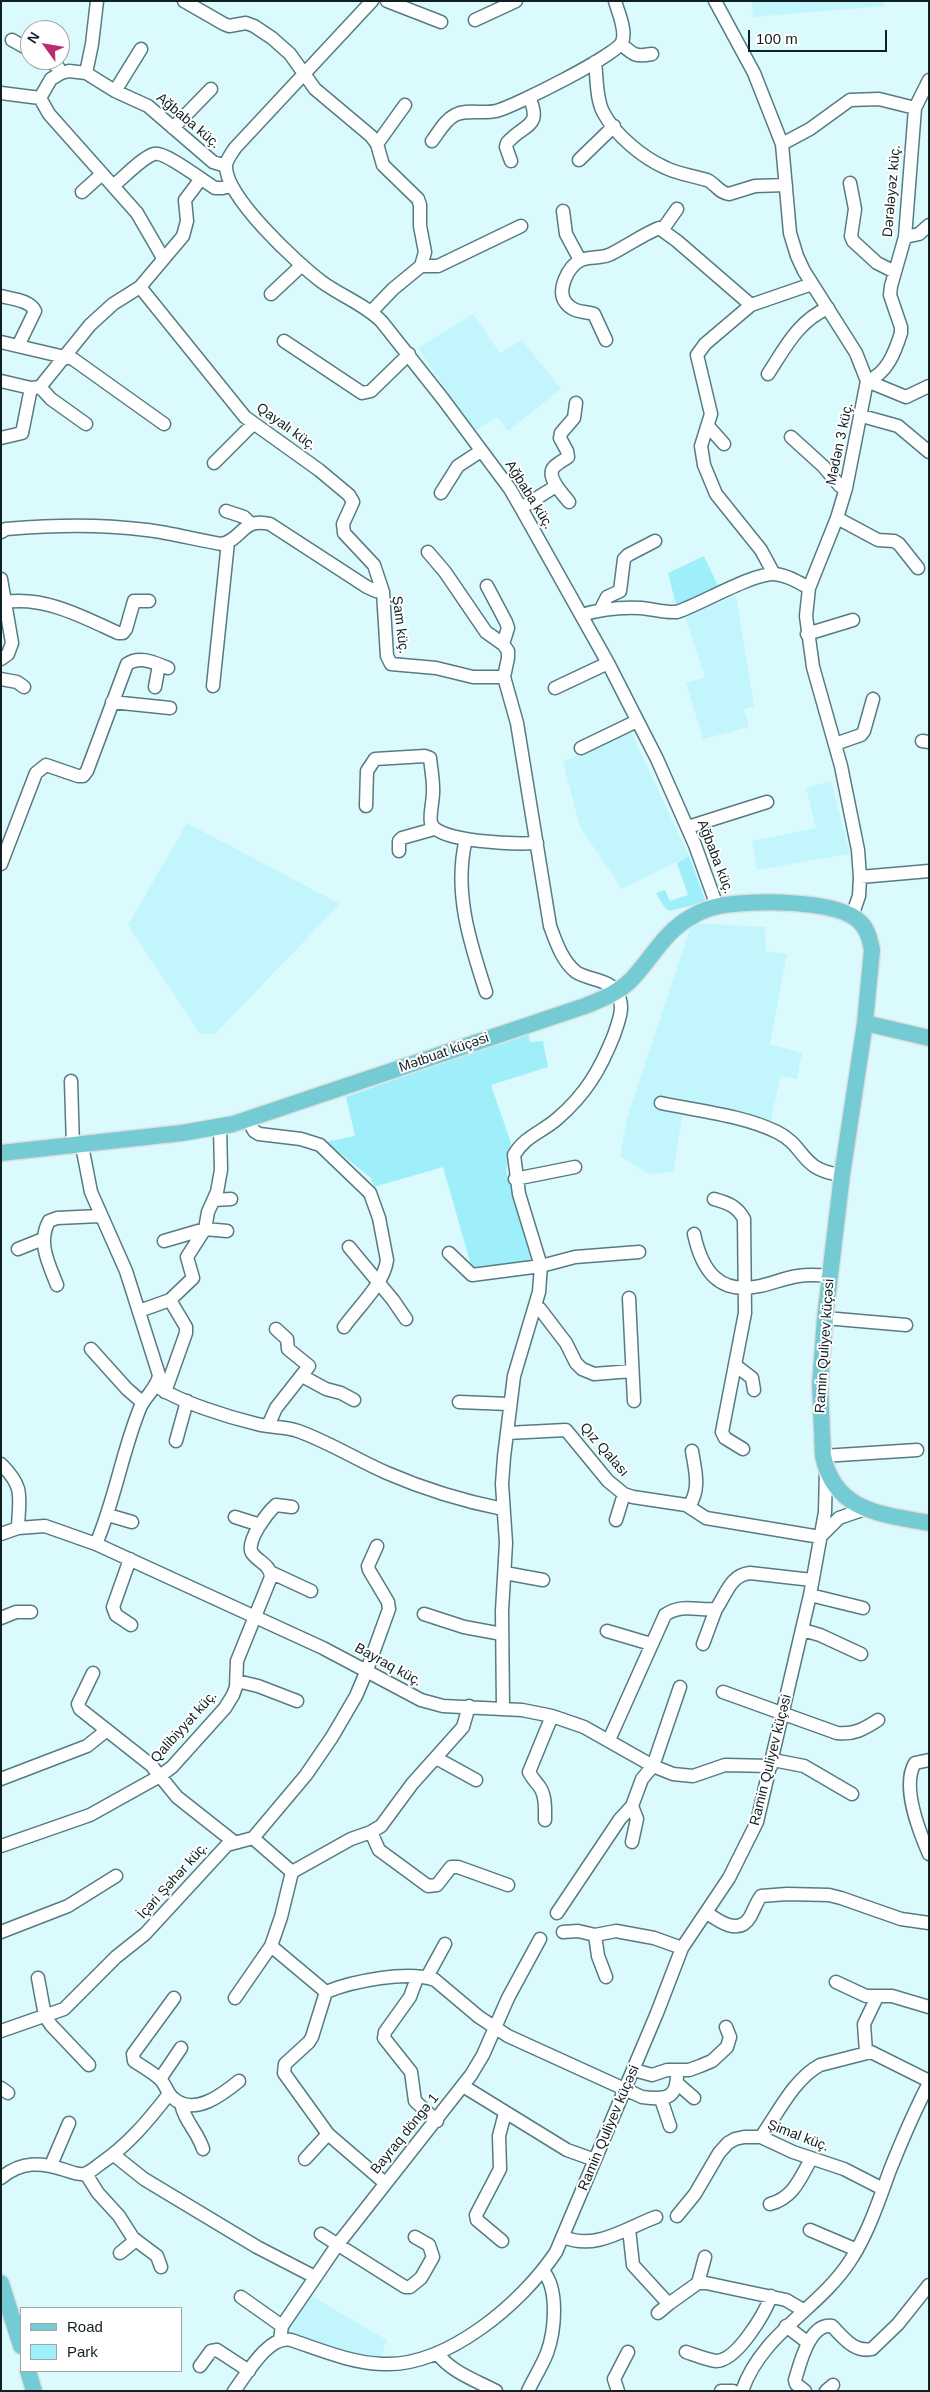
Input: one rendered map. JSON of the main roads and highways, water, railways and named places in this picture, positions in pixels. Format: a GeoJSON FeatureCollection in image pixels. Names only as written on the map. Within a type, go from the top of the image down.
{"type":"FeatureCollection","features":[{"type":"Feature","properties":{"kind":"main road","name":"Mətbuat küçəsi"},"geometry":{"type":"LineString","coordinates":[[1,1153],[77,1146],[220,1127],[248,1120],[585,1006],[617,992],[634,976],[668,934],[691,917],[717,906],[807,904],[840,910],[852,916]]}},
{"type":"Feature","properties":{"kind":"main road","name":"Ramin Quliyev küçəsi"},"geometry":{"type":"LineString","coordinates":[[852,916],[865,929],[870,938],[872,950],[865,1023],[842,1175],[825,1318],[820,1384],[824,1462],[834,1484],[846,1498],[865,1509],[929,1524]]}},
{"type":"Feature","properties":{"kind":"main road"},"geometry":{"type":"LineString","coordinates":[[865,1023],[929,1038]]}},
{"type":"Feature","properties":{"kind":"main road"},"geometry":{"type":"LineString","coordinates":[[2,2292],[20,2343]]}},
{"type":"Feature","properties":{"kind":"main road"},"geometry":{"type":"LineString","coordinates":[[28,2372],[34,2391]]}}]}
